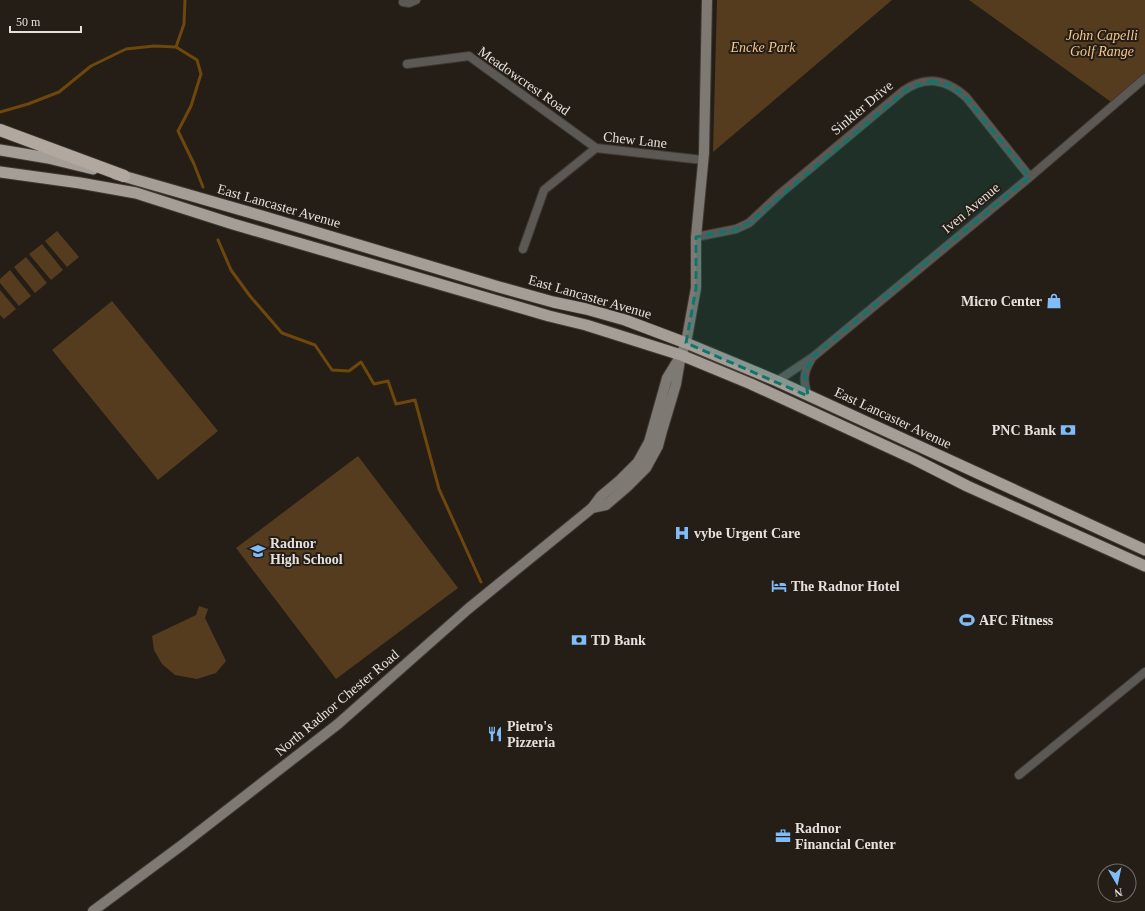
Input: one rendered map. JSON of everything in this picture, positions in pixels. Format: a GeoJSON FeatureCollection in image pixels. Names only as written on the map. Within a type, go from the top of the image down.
{"type":"FeatureCollection","features":[{"type":"Feature","properties":{"kind":"highway"},"geometry":{"type":"LineString","coordinates":[[0,130],[124,176]]}},
{"type":"Feature","properties":{"kind":"highway","name":"East Lancaster Avenue"},"geometry":{"type":"LineString","coordinates":[[0,150],[48,158],[124,176],[499,287],[626,320],[777,381],[1145,550]]}},
{"type":"Feature","properties":{"kind":"highway","name":"East Lancaster Avenue"},"geometry":{"type":"LineString","coordinates":[[0,172],[80,183],[136,193],[233,224],[586,325],[682,355],[757,386],[914,459],[967,486],[1145,566]]}},
{"type":"Feature","properties":{"kind":"main road","name":"North Radnor Chester Road"},"geometry":{"type":"LineString","coordinates":[[93,911],[217,818],[338,724],[468,609],[592,508],[601,496],[638,462],[648,442],[667,378],[682,355],[686,343],[696,288],[696,237],[703,160],[707,0]]}},
{"type":"Feature","properties":{"kind":"street"},"geometry":{"type":"LineString","coordinates":[[403,2],[410,3],[416,0]]}},
{"type":"Feature","properties":{"kind":"street","name":"Meadowcrest Road"},"geometry":{"type":"LineString","coordinates":[[407,64],[469,56],[596,148]]}},
{"type":"Feature","properties":{"kind":"street","name":"Sinkler Drive"},"geometry":{"type":"LineString","coordinates":[[696,237],[736,229],[749,223],[787,188],[903,91],[913,85],[926,81],[936,81],[946,84],[963,94],[1030,177]]}},
{"type":"Feature","properties":{"kind":"street","name":"Iven Avenue"},"geometry":{"type":"LineString","coordinates":[[777,381],[813,357],[1144,83]]}},
{"type":"Feature","properties":{"kind":"street","name":"Chew Lane"},"geometry":{"type":"LineString","coordinates":[[523,249],[544,190],[596,148],[703,160]]}},
{"type":"Feature","properties":{"kind":"street","name":"Iven Avenue"},"geometry":{"type":"LineString","coordinates":[[808,396],[804,374],[813,357]]}},
{"type":"Feature","properties":{"kind":"street"},"geometry":{"type":"LineString","coordinates":[[1019,775],[1145,672]]}},
{"type":"Feature","properties":{"kind":"highlighted area"},"geometry":{"type":"Polygon","coordinates":[[[931,81],[951,85],[966,97],[1030,177],[813,357],[805,374],[808,396],[686,343],[696,288],[696,237],[736,229],[749,223],[908,88],[931,81]]]}},
{"type":"Feature","properties":{"kind":"green space","name":"Encke Park"},"geometry":{"type":"Polygon","coordinates":[[[717,0],[892,0],[713,152],[717,0]]]}},
{"type":"Feature","properties":{"kind":"green space","name":"John Capelli Golf Range"},"geometry":{"type":"Polygon","coordinates":[[[969,0],[1145,0],[1145,78],[1114,104],[969,0]]]}},
{"type":"Feature","properties":{"kind":"green space"},"geometry":{"type":"Polygon","coordinates":[[[57,231],[79,257],[67,267],[45,241],[57,231]]]}},
{"type":"Feature","properties":{"kind":"green space"},"geometry":{"type":"Polygon","coordinates":[[[42,244],[63,270],[51,280],[29,254],[42,244]]]}},
{"type":"Feature","properties":{"kind":"green space"},"geometry":{"type":"Polygon","coordinates":[[[26,257],[47,283],[35,293],[14,267],[26,257]]]}},
{"type":"Feature","properties":{"kind":"green space"},"geometry":{"type":"Polygon","coordinates":[[[10,270],[31,296],[19,306],[0,283],[0,279],[10,270]]]}},
{"type":"Feature","properties":{"kind":"green space"},"geometry":{"type":"Polygon","coordinates":[[[0,290],[16,309],[4,319],[0,315],[0,290]]]}},
{"type":"Feature","properties":{"kind":"green space"},"geometry":{"type":"Polygon","coordinates":[[[112,301],[218,431],[158,480],[52,350],[112,301]]]}},
{"type":"Feature","properties":{"kind":"green space"},"geometry":{"type":"Polygon","coordinates":[[[358,456],[458,588],[336,679],[236,548],[358,456]]]}},
{"type":"Feature","properties":{"kind":"green space"},"geometry":{"type":"Polygon","coordinates":[[[199,606],[208,609],[205,618],[226,661],[216,673],[197,679],[175,675],[162,664],[154,650],[152,636],[196,615],[199,606]]]}},
{"type":"Feature","properties":{"kind":"waterway"},"geometry":{"type":"LineString","coordinates":[[176,47],[184,24],[185,0]]}},
{"type":"Feature","properties":{"kind":"waterway"},"geometry":{"type":"LineString","coordinates":[[0,112],[28,104],[59,92],[91,66],[126,49],[154,46],[176,47]]}},
{"type":"Feature","properties":{"kind":"waterway"},"geometry":{"type":"LineString","coordinates":[[176,47],[197,60],[201,74],[191,106],[178,131],[203,187]]}},
{"type":"Feature","properties":{"kind":"waterway"},"geometry":{"type":"LineString","coordinates":[[218,240],[231,270],[250,296],[282,333],[315,345],[332,370],[349,371],[361,362],[374,384],[388,381],[396,404],[415,400],[439,489],[481,582]]}},
{"type":"Feature","properties":{"kind":"place","name":"Micro Center"},"geometry":{"type":"Point","coordinates":[1054,301]}},
{"type":"Feature","properties":{"kind":"place","name":"PNC Bank"},"geometry":{"type":"Point","coordinates":[1068,430]}},
{"type":"Feature","properties":{"kind":"place","name":"vybe Urgent Care"},"geometry":{"type":"Point","coordinates":[682,533]}},
{"type":"Feature","properties":{"kind":"place","name":"Radnor High School"},"geometry":{"type":"Point","coordinates":[258,551]}},
{"type":"Feature","properties":{"kind":"place","name":"The Radnor Hotel"},"geometry":{"type":"Point","coordinates":[779,586]}},
{"type":"Feature","properties":{"kind":"place","name":"AFC Fitness"},"geometry":{"type":"Point","coordinates":[967,620]}},
{"type":"Feature","properties":{"kind":"place","name":"TD Bank"},"geometry":{"type":"Point","coordinates":[579,640]}},
{"type":"Feature","properties":{"kind":"place","name":"Pietro's Pizzeria"},"geometry":{"type":"Point","coordinates":[495,734]}},
{"type":"Feature","properties":{"kind":"place","name":"Radnor Financial Center"},"geometry":{"type":"Point","coordinates":[783,836]}}]}
